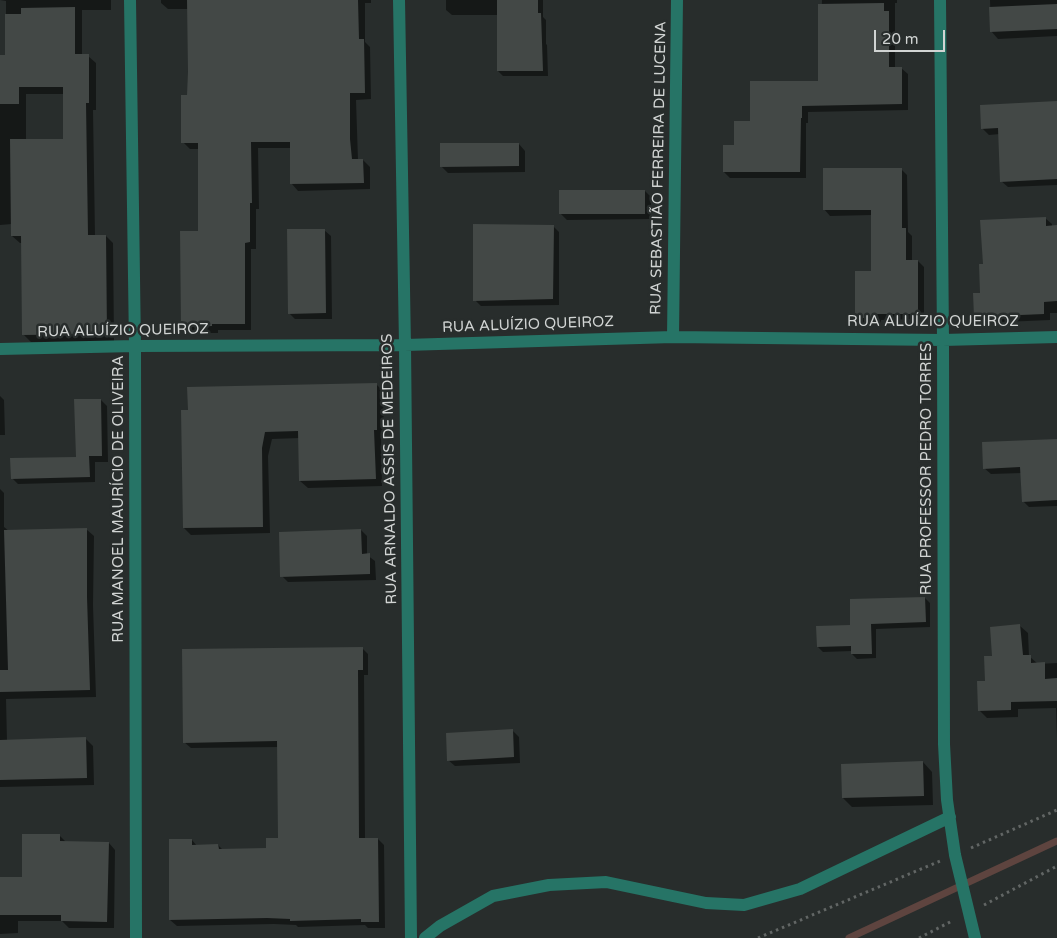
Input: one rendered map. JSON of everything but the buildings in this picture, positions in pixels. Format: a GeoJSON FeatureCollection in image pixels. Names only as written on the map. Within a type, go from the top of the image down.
{"type":"FeatureCollection","features":[{"type":"Feature","properties":{"kind":"street","name":"RUA MANOEL MAURÍCIO DE OLIVEIRA"},"geometry":{"type":"LineString","coordinates":[[130,0],[134,346],[136,938]]}},
{"type":"Feature","properties":{"kind":"street","name":"RUA ARNALDO ASSIS DE MEDEIROS"},"geometry":{"type":"LineString","coordinates":[[399,0],[405,344],[411,938]]}},
{"type":"Feature","properties":{"kind":"street","name":"RUA SEBASTIÃO FERREIRA DE LUCENA"},"geometry":{"type":"LineString","coordinates":[[673,337],[677,0]]}},
{"type":"Feature","properties":{"kind":"street","name":"RUA PROFESSOR PEDRO TORRES"},"geometry":{"type":"LineString","coordinates":[[940,0],[944,744],[947,800],[956,857],[975,938]]}},
{"type":"Feature","properties":{"kind":"street","name":"RUA ALUÍZIO QUEIROZ"},"geometry":{"type":"LineString","coordinates":[[0,349],[405,344],[673,337],[943,340],[1057,337]]}},
{"type":"Feature","properties":{"kind":"street"},"geometry":{"type":"LineString","coordinates":[[425,938],[440,926],[493,896],[549,885],[606,882],[706,903],[744,905],[800,888],[950,817]]}},
{"type":"Feature","properties":{"kind":"path"},"geometry":{"type":"LineString","coordinates":[[758,938],[956,857],[1057,810]]}},
{"type":"Feature","properties":{"kind":"path"},"geometry":{"type":"LineString","coordinates":[[919,938],[968,910],[1057,866]]}},
{"type":"Feature","properties":{"kind":"waterway"},"geometry":{"type":"LineString","coordinates":[[849,938],[1057,841]]}}]}
